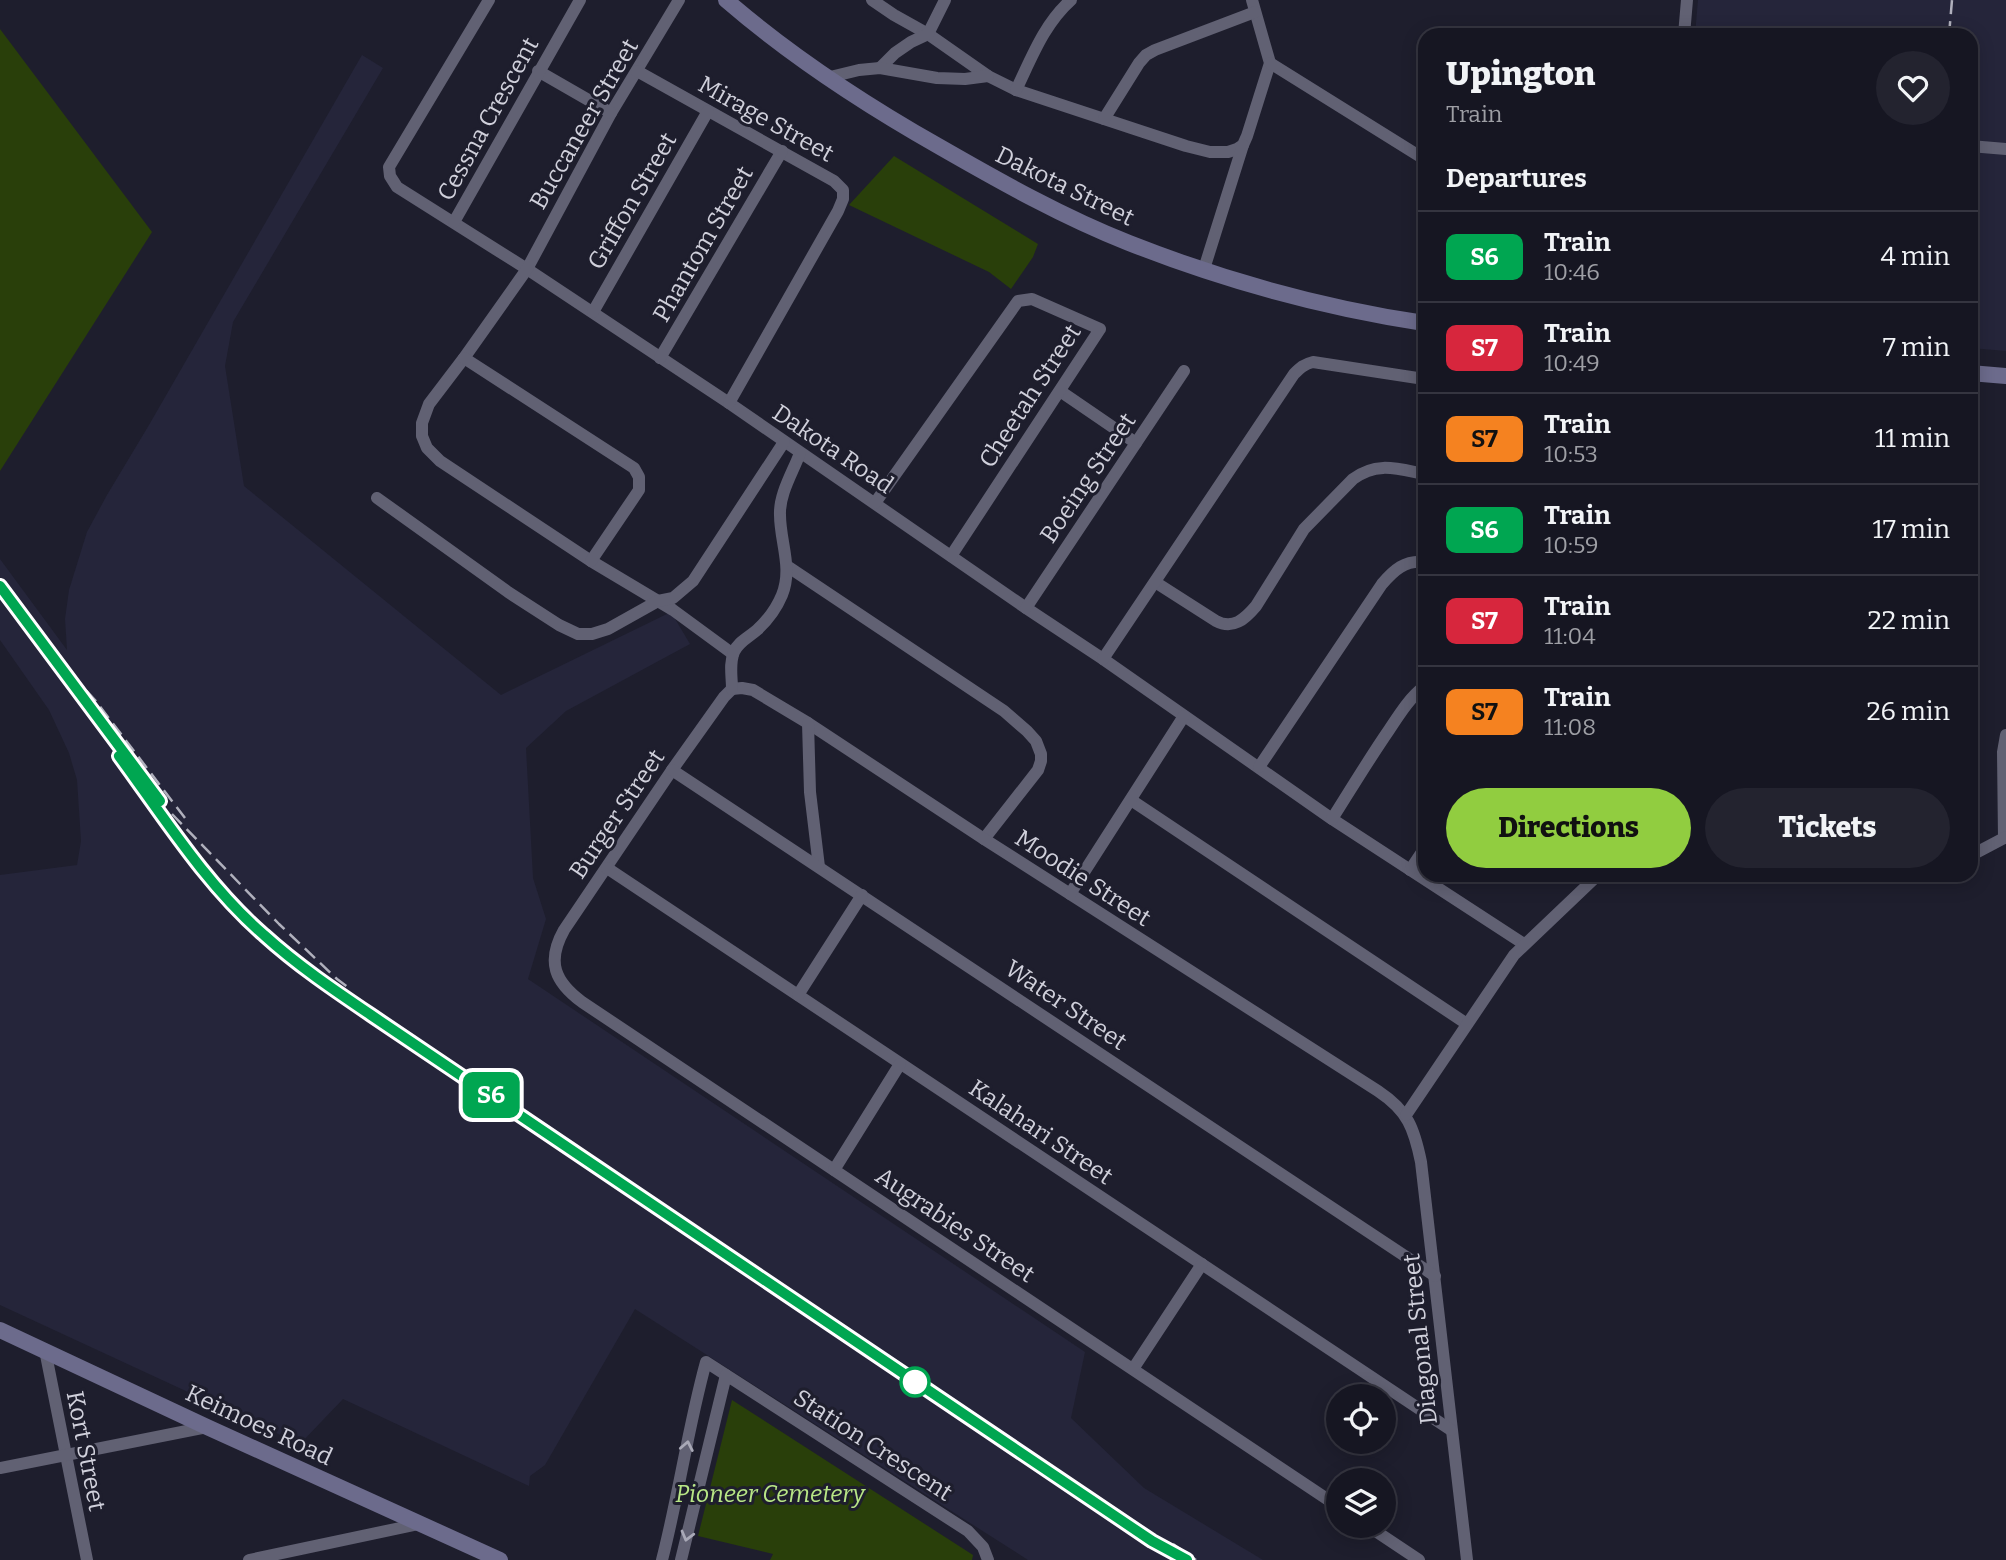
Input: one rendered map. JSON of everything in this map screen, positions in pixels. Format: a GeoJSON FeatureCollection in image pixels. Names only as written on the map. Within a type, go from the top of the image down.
{"type":"FeatureCollection","features":[{"type":"Feature","properties":{"kind":"street","name":"Dakota Road"},"geometry":{"type":"LineString","coordinates":[[489,0],[390,167],[390,176],[397,187],[527,269],[729,403],[1332,819],[1418,875]]}},
{"type":"Feature","properties":{"kind":"street","name":"Cessna Crescent"},"geometry":{"type":"LineString","coordinates":[[454,222],[580,0]]}},
{"type":"Feature","properties":{"kind":"street","name":"Buccaneer Street"},"geometry":{"type":"LineString","coordinates":[[679,0],[611,113],[527,269],[429,404],[422,423],[422,436],[427,449],[440,461],[591,561],[658,601],[733,654]]}},
{"type":"Feature","properties":{"kind":"street","name":"Dakota Street"},"geometry":{"type":"LineString","coordinates":[[726,0],[826,78],[904,127],[1030,197],[1127,242],[1204,269],[1319,302],[1418,322]]}},
{"type":"Feature","properties":{"kind":"street"},"geometry":{"type":"LineString","coordinates":[[872,0],[928,34],[988,76],[1016,90],[1210,152],[1228,152],[1243,145]]}},
{"type":"Feature","properties":{"kind":"street"},"geometry":{"type":"LineString","coordinates":[[880,68],[895,53],[928,34],[945,0]]}},
{"type":"Feature","properties":{"kind":"street"},"geometry":{"type":"LineString","coordinates":[[1016,90],[1042,34],[1071,0]]}},
{"type":"Feature","properties":{"kind":"street"},"geometry":{"type":"LineString","coordinates":[[1685,28],[1687,0]]}},
{"type":"Feature","properties":{"kind":"street"},"geometry":{"type":"LineString","coordinates":[[1104,119],[1146,55],[1254,6],[1270,63],[1204,269]]}},
{"type":"Feature","properties":{"kind":"street"},"geometry":{"type":"LineString","coordinates":[[1270,63],[1418,155]]}},
{"type":"Feature","properties":{"kind":"street"},"geometry":{"type":"LineString","coordinates":[[826,78],[880,68],[937,78],[988,76]]}},
{"type":"Feature","properties":{"kind":"street"},"geometry":{"type":"LineString","coordinates":[[538,71],[611,113]]}},
{"type":"Feature","properties":{"kind":"street","name":"Mirage Street"},"geometry":{"type":"LineString","coordinates":[[637,71],[782,151],[840,185],[844,190],[838,211],[729,403]]}},
{"type":"Feature","properties":{"kind":"street","name":"Griffon Street"},"geometry":{"type":"LineString","coordinates":[[593,312],[708,111]]}},
{"type":"Feature","properties":{"kind":"street"},"geometry":{"type":"LineString","coordinates":[[1978,147],[2006,149]]}},
{"type":"Feature","properties":{"kind":"street","name":"Phantom Street"},"geometry":{"type":"LineString","coordinates":[[660,358],[782,151]]}},
{"type":"Feature","properties":{"kind":"street","name":"Cheetah Street"},"geometry":{"type":"LineString","coordinates":[[876,503],[1018,301],[1032,299],[1100,329],[951,556]]}},
{"type":"Feature","properties":{"kind":"street"},"geometry":{"type":"LineString","coordinates":[[464,358],[634,468],[639,477],[639,490],[591,561]]}},
{"type":"Feature","properties":{"kind":"street"},"geometry":{"type":"LineString","coordinates":[[1103,659],[1300,368],[1313,362],[1418,378]]}},
{"type":"Feature","properties":{"kind":"street","name":"Boeing Street"},"geometry":{"type":"LineString","coordinates":[[1026,608],[1184,371]]}},
{"type":"Feature","properties":{"kind":"street"},"geometry":{"type":"LineString","coordinates":[[1978,374],[2006,376]]}},
{"type":"Feature","properties":{"kind":"street"},"geometry":{"type":"LineString","coordinates":[[1060,391],[1136,443]]}},
{"type":"Feature","properties":{"kind":"street"},"geometry":{"type":"LineString","coordinates":[[377,498],[508,592],[569,631],[584,635],[608,629],[658,601],[673,598],[693,581],[784,442]]}},
{"type":"Feature","properties":{"kind":"street"},"geometry":{"type":"LineString","coordinates":[[732,689],[733,654],[739,644],[768,618],[782,595],[787,566],[780,509],[800,453]]}},
{"type":"Feature","properties":{"kind":"street"},"geometry":{"type":"LineString","coordinates":[[1155,582],[1224,625],[1236,624],[1256,606],[1304,529],[1353,480],[1362,473],[1382,467],[1418,473]]}},
{"type":"Feature","properties":{"kind":"street"},"geometry":{"type":"LineString","coordinates":[[1259,767],[1382,584],[1406,564],[1418,563]]}},
{"type":"Feature","properties":{"kind":"street"},"geometry":{"type":"LineString","coordinates":[[787,566],[1004,711],[1036,741],[1041,754],[1038,770],[984,839]]}},
{"type":"Feature","properties":{"kind":"street","name":"Moodie Street"},"geometry":{"type":"LineString","coordinates":[[732,689],[752,690],[808,723],[984,839],[1385,1095],[1406,1115]]}},
{"type":"Feature","properties":{"kind":"street","name":"Burger Street"},"geometry":{"type":"LineString","coordinates":[[556,971],[555,954],[561,935],[672,771],[732,689]]}},
{"type":"Feature","properties":{"kind":"street"},"geometry":{"type":"LineString","coordinates":[[1332,819],[1398,717],[1418,692]]}},
{"type":"Feature","properties":{"kind":"street"},"geometry":{"type":"LineString","coordinates":[[1070,894],[1184,716]]}},
{"type":"Feature","properties":{"kind":"street"},"geometry":{"type":"LineString","coordinates":[[808,723],[810,792],[819,867]]}},
{"type":"Feature","properties":{"kind":"street"},"geometry":{"type":"LineString","coordinates":[[1978,852],[2005,838],[2003,752],[2006,735]]}},
{"type":"Feature","properties":{"kind":"street","name":"Water Street"},"geometry":{"type":"LineString","coordinates":[[672,771],[1435,1276]]}},
{"type":"Feature","properties":{"kind":"street"},"geometry":{"type":"LineString","coordinates":[[1131,800],[1467,1024]]}},
{"type":"Feature","properties":{"kind":"street"},"geometry":{"type":"LineString","coordinates":[[1410,870],[1418,858]]}},
{"type":"Feature","properties":{"kind":"street","name":"Kalahari Street"},"geometry":{"type":"LineString","coordinates":[[607,868],[1451,1430]]}},
{"type":"Feature","properties":{"kind":"street","name":"Dakota Road"},"geometry":{"type":"LineString","coordinates":[[1428,882],[1524,944]]}},
{"type":"Feature","properties":{"kind":"street"},"geometry":{"type":"LineString","coordinates":[[1406,1115],[1514,955],[1585,882]]}},
{"type":"Feature","properties":{"kind":"street"},"geometry":{"type":"LineString","coordinates":[[797,995],[862,895]]}},
{"type":"Feature","properties":{"kind":"street","name":"Augrabies Street"},"geometry":{"type":"LineString","coordinates":[[556,971],[566,989],[582,1002],[1326,1498]]}},
{"type":"Feature","properties":{"kind":"street"},"geometry":{"type":"LineString","coordinates":[[834,1170],[900,1063]]}},
{"type":"Feature","properties":{"kind":"street","name":"Diagonal Street"},"geometry":{"type":"LineString","coordinates":[[1406,1115],[1416,1139],[1421,1162],[1467,1560]]}},
{"type":"Feature","properties":{"kind":"street"},"geometry":{"type":"LineString","coordinates":[[1133,1368],[1202,1264]]}},
{"type":"Feature","properties":{"kind":"street","name":"Keimoes Road"},"geometry":{"type":"LineString","coordinates":[[0,1330],[500,1560]]}},
{"type":"Feature","properties":{"kind":"street","name":"Kort Street"},"geometry":{"type":"LineString","coordinates":[[45,1350],[87,1560]]}},
{"type":"Feature","properties":{"kind":"street","name":"Station Crescent"},"geometry":{"type":"LineString","coordinates":[[662,1560],[706,1362],[968,1531],[983,1546],[988,1560]]}},
{"type":"Feature","properties":{"kind":"street"},"geometry":{"type":"LineString","coordinates":[[681,1560],[726,1375]]}},
{"type":"Feature","properties":{"kind":"street"},"geometry":{"type":"LineString","coordinates":[[0,1468],[207,1427]]}},
{"type":"Feature","properties":{"kind":"street"},"geometry":{"type":"LineString","coordinates":[[249,1560],[419,1524]]}},
{"type":"Feature","properties":{"kind":"street"},"geometry":{"type":"LineString","coordinates":[[1386,1538],[1419,1560]]}},
{"type":"Feature","properties":{"kind":"shaded area"},"geometry":{"type":"Polygon","coordinates":[[[1698,0],[2006,0],[2006,351],[1978,349],[1978,28],[1696,28],[1698,0]]]}},
{"type":"Feature","properties":{"kind":"shaded area"},"geometry":{"type":"Polygon","coordinates":[[[362,55],[383,68],[233,322],[225,366],[244,486],[501,695],[671,612],[690,644],[566,711],[526,748],[533,878],[546,919],[528,979],[1085,1352],[1071,1418],[1144,1488],[1263,1560],[1028,1560],[635,1309],[545,1465],[530,1476],[529,1486],[343,1399],[300,1444],[0,1305],[0,875],[77,865],[81,841],[77,780],[69,753],[49,710],[0,640],[0,559],[67,650],[65,619],[69,590],[87,532],[362,55]]]}},
{"type":"Feature","properties":{"kind":"green space"},"geometry":{"type":"Polygon","coordinates":[[[0,29],[152,232],[0,471],[0,29]]]}},
{"type":"Feature","properties":{"kind":"green space"},"geometry":{"type":"Polygon","coordinates":[[[894,156],[1038,244],[1033,257],[1011,289],[989,272],[849,205],[894,156]]]}},
{"type":"Feature","properties":{"kind":"green space","name":"Pioneer Cemetery"},"geometry":{"type":"Polygon","coordinates":[[[732,1400],[973,1555],[972,1560],[770,1560],[773,1554],[698,1536],[732,1400]]]}},
{"type":"Feature","properties":{"kind":"railway"},"geometry":{"type":"LineString","coordinates":[[1950,28],[1952,0]]}},
{"type":"Feature","properties":{"kind":"railway"},"geometry":{"type":"LineString","coordinates":[[0,596],[198,862],[226,897],[263,935],[318,978],[1180,1560]]}},
{"type":"Feature","properties":{"kind":"railway"},"geometry":{"type":"LineString","coordinates":[[58,660],[95,700],[185,818]]}},
{"type":"Feature","properties":{"kind":"railway"},"geometry":{"type":"LineString","coordinates":[[172,814],[279,924],[349,988]]}},
{"type":"Feature","properties":{"kind":"railway"},"geometry":{"type":"LineString","coordinates":[[1173,1544],[1196,1560]]}},
{"type":"Feature","properties":{"kind":"train","name":"S6"},"geometry":{"type":"LineString","coordinates":[[0,586],[160,801],[119,756],[168,823],[226,897],[263,935],[371,1015],[1152,1541],[1187,1560]]}}]}
